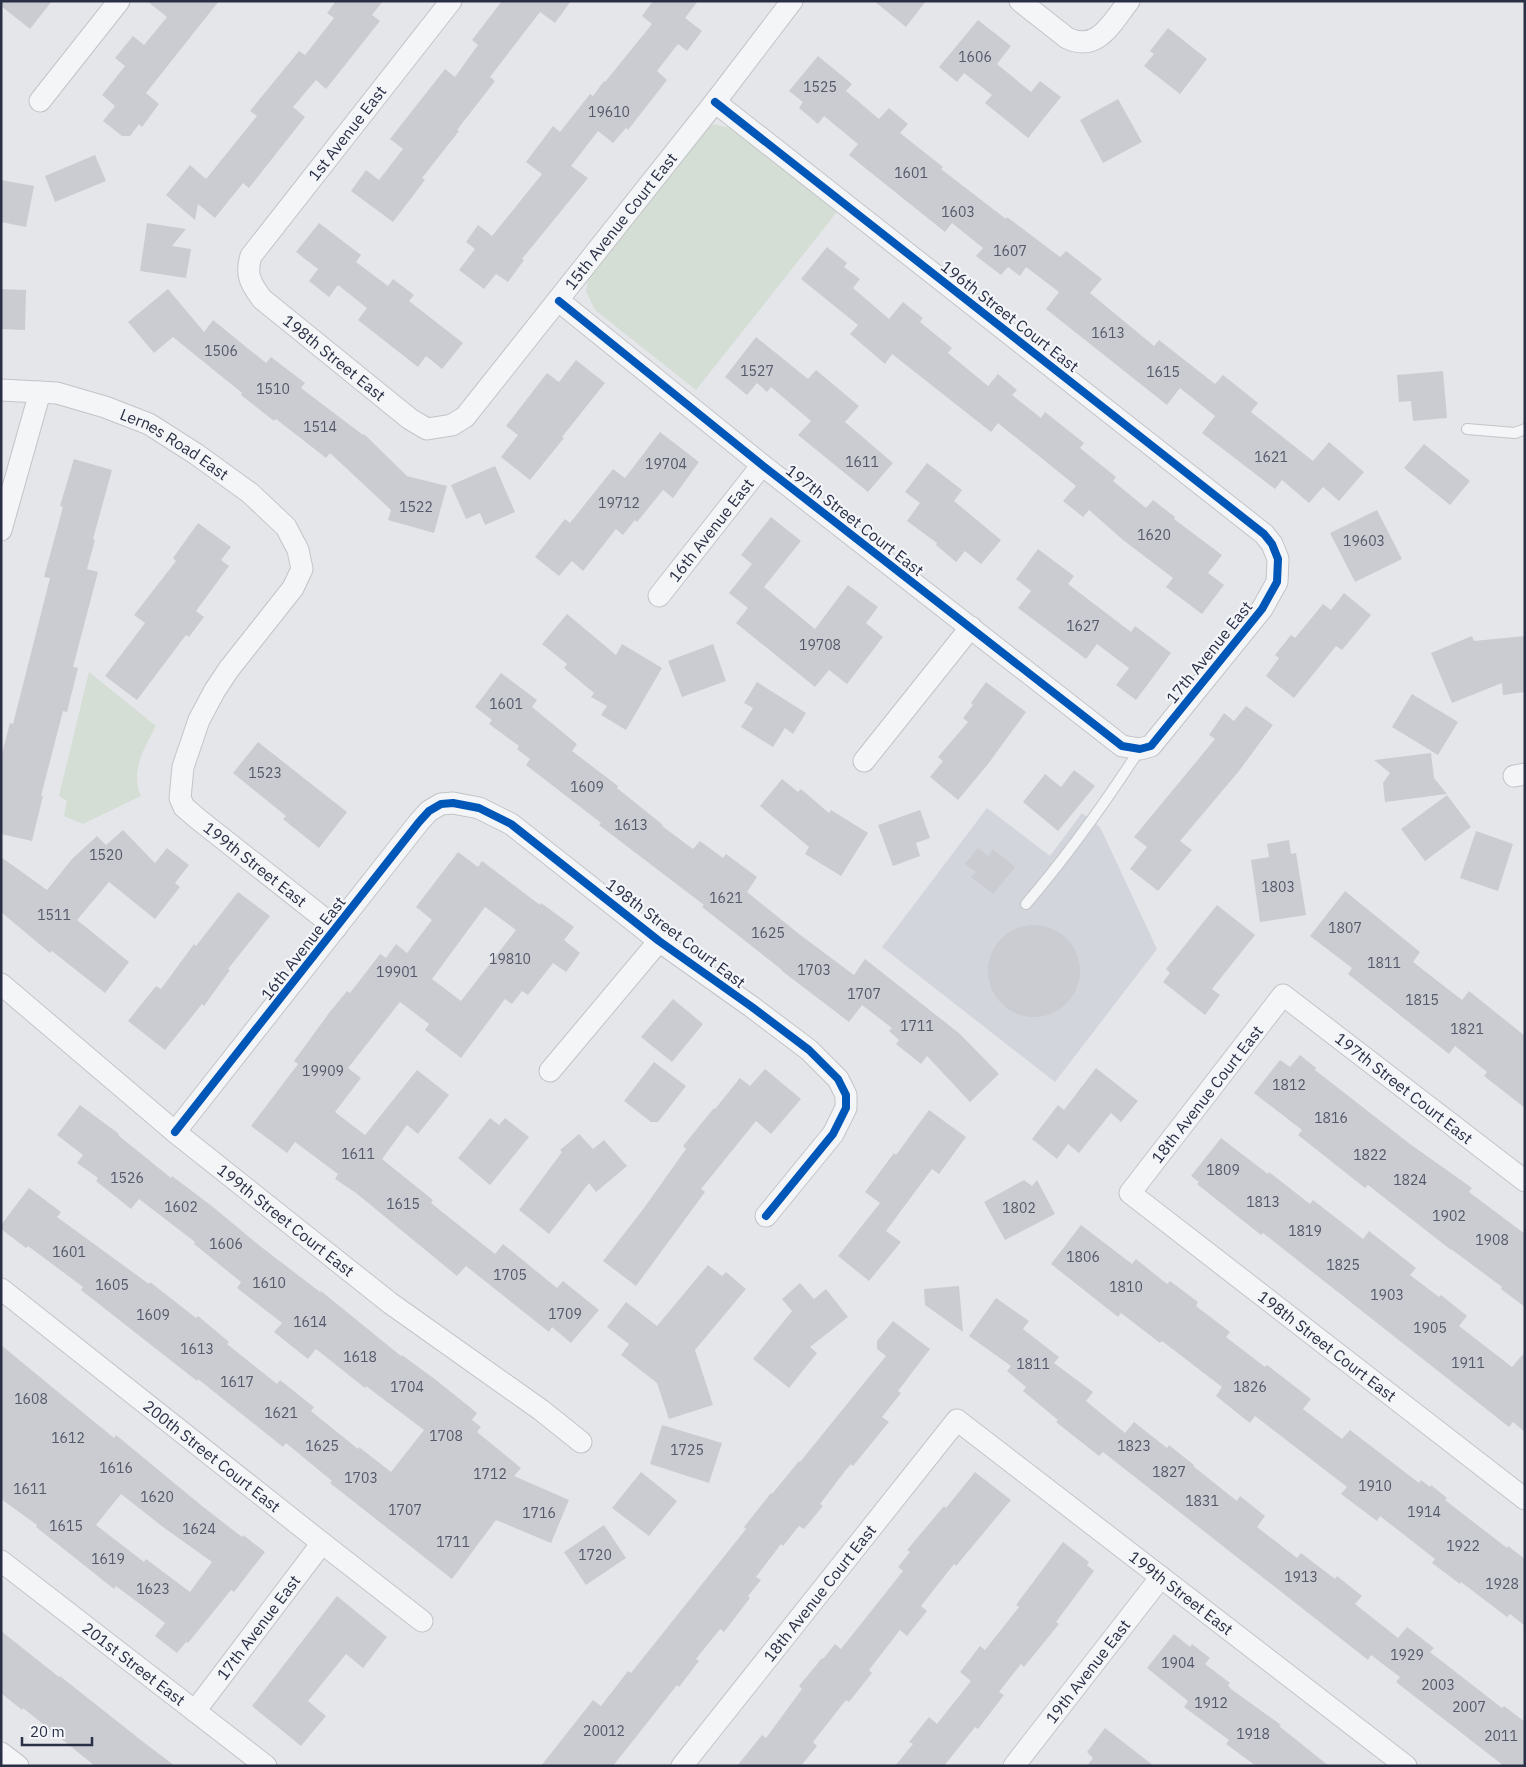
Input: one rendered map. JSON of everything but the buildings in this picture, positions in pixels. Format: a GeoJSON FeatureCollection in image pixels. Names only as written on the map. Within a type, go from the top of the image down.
{"type":"FeatureCollection","features":[{"type":"Feature","properties":{"kind":"street"},"geometry":{"type":"LineString","coordinates":[[40,101],[118,1]]}},
{"type":"Feature","properties":{"kind":"street","name":"1st Avenue East"},"geometry":{"type":"LineString","coordinates":[[248,267],[251,256],[451,1]]}},
{"type":"Feature","properties":{"kind":"street","name":"15th Avenue Court East"},"geometry":{"type":"LineString","coordinates":[[440,427],[452,425],[465,417],[715,102],[792,1]]}},
{"type":"Feature","properties":{"kind":"street"},"geometry":{"type":"LineString","coordinates":[[1020,1],[1067,38],[1075,42],[1090,42],[1098,38],[1129,1]]}},
{"type":"Feature","properties":{"kind":"street","name":"196th Street Court East"},"geometry":{"type":"LineString","coordinates":[[715,102],[1264,534],[1272,544],[1278,559]]}},
{"type":"Feature","properties":{"kind":"street","name":"198th Street East"},"geometry":{"type":"LineString","coordinates":[[248,267],[251,284],[262,299],[410,419],[427,429],[440,427]]}},
{"type":"Feature","properties":{"kind":"street","name":"197th Street Court East"},"geometry":{"type":"LineString","coordinates":[[558,301],[762,465],[971,627],[1101,732],[1122,746],[1140,749]]}},
{"type":"Feature","properties":{"kind":"street","name":"Lernes Road East"},"geometry":{"type":"LineString","coordinates":[[1,390],[58,393],[105,406],[150,424],[250,493],[286,527],[298,550],[302,569],[293,588],[229,669],[199,720],[183,767],[180,798]]}},
{"type":"Feature","properties":{"kind":"street"},"geometry":{"type":"LineString","coordinates":[[1,530],[40,392]]}},
{"type":"Feature","properties":{"kind":"street","name":"16th Avenue East"},"geometry":{"type":"LineString","coordinates":[[659,596],[762,465]]}},
{"type":"Feature","properties":{"kind":"street","name":"17th Avenue East"},"geometry":{"type":"LineString","coordinates":[[1140,749],[1151,746],[1262,609],[1277,582],[1278,559]]}},
{"type":"Feature","properties":{"kind":"street"},"geometry":{"type":"LineString","coordinates":[[864,761],[971,627]]}},
{"type":"Feature","properties":{"kind":"street","name":"199th Street East"},"geometry":{"type":"LineString","coordinates":[[180,798],[184,807],[198,819],[336,928]]}},
{"type":"Feature","properties":{"kind":"street","name":"16th Avenue East"},"geometry":{"type":"LineString","coordinates":[[175,1132],[429,811],[441,804],[464,804]]}},
{"type":"Feature","properties":{"kind":"street","name":"198th Street Court East"},"geometry":{"type":"LineString","coordinates":[[464,804],[479,808],[511,824],[659,941],[809,1050],[838,1079],[846,1095],[846,1108],[833,1134],[766,1216]]}},
{"type":"Feature","properties":{"kind":"street"},"geometry":{"type":"LineString","coordinates":[[550,1071],[659,941]]}},
{"type":"Feature","properties":{"kind":"street","name":"199th Street Court East"},"geometry":{"type":"LineString","coordinates":[[1,984],[175,1132],[390,1303],[541,1410],[581,1442]]}},
{"type":"Feature","properties":{"kind":"street","name":"197th Street Court East"},"geometry":{"type":"LineString","coordinates":[[1283,995],[1525,1181]]}},
{"type":"Feature","properties":{"kind":"street","name":"18th Avenue Court East"},"geometry":{"type":"LineString","coordinates":[[1130,1193],[1283,995]]}},
{"type":"Feature","properties":{"kind":"street","name":"198th Street Court East"},"geometry":{"type":"LineString","coordinates":[[1130,1193],[1525,1499]]}},
{"type":"Feature","properties":{"kind":"street","name":"200th Street Court East"},"geometry":{"type":"LineString","coordinates":[[1,1289],[422,1621]]}},
{"type":"Feature","properties":{"kind":"street","name":"199th Street East"},"geometry":{"type":"LineString","coordinates":[[957,1420],[1406,1766]]}},
{"type":"Feature","properties":{"kind":"street","name":"18th Avenue Court East"},"geometry":{"type":"LineString","coordinates":[[682,1766],[957,1420]]}},
{"type":"Feature","properties":{"kind":"street","name":"17th Avenue East"},"geometry":{"type":"LineString","coordinates":[[195,1710],[322,1543]]}},
{"type":"Feature","properties":{"kind":"street","name":"201st Street East"},"geometry":{"type":"LineString","coordinates":[[1,1560],[266,1766]]}},
{"type":"Feature","properties":{"kind":"street","name":"19th Avenue East"},"geometry":{"type":"LineString","coordinates":[[1014,1766],[1162,1577]]}},
{"type":"Feature","properties":{"kind":"street"},"geometry":{"type":"LineString","coordinates":[[1,1753],[18,1766]]}},
{"type":"Feature","properties":{"kind":"lane"},"geometry":{"type":"LineString","coordinates":[[1466,429],[1515,433],[1525,429]]}},
{"type":"Feature","properties":{"kind":"lane"},"geometry":{"type":"LineString","coordinates":[[1026,904],[1053,873],[1106,802],[1140,749]]}},
{"type":"Feature","properties":{"kind":"shaded area"},"geometry":{"type":"Polygon","coordinates":[[[714,124],[730,128],[837,212],[696,390],[595,310],[586,291],[590,271],[701,133],[714,124]]]}},
{"type":"Feature","properties":{"kind":"shaded area"},"geometry":{"type":"Polygon","coordinates":[[[89,672],[156,726],[143,751],[138,769],[138,787],[141,796],[83,824],[64,816],[67,801],[59,796],[89,672]]]}},
{"type":"Feature","properties":{"kind":"shaded area"},"geometry":{"type":"Polygon","coordinates":[[[987,808],[1050,856],[1082,813],[1100,827],[1157,949],[1055,1082],[882,947],[987,808]]]}},
{"type":"Feature","properties":{"kind":"cycle path"},"geometry":{"type":"LineString","coordinates":[[559,301],[762,465],[1122,746],[1140,749],[1151,746],[1262,609],[1277,582],[1278,559],[1272,544],[1264,534],[715,102]]}},
{"type":"Feature","properties":{"kind":"cycle path"},"geometry":{"type":"LineString","coordinates":[[175,1132],[419,822],[429,811],[441,804],[453,803],[479,808],[511,824],[659,941],[809,1050],[838,1079],[846,1095],[846,1108],[833,1134],[766,1216]]}}]}
